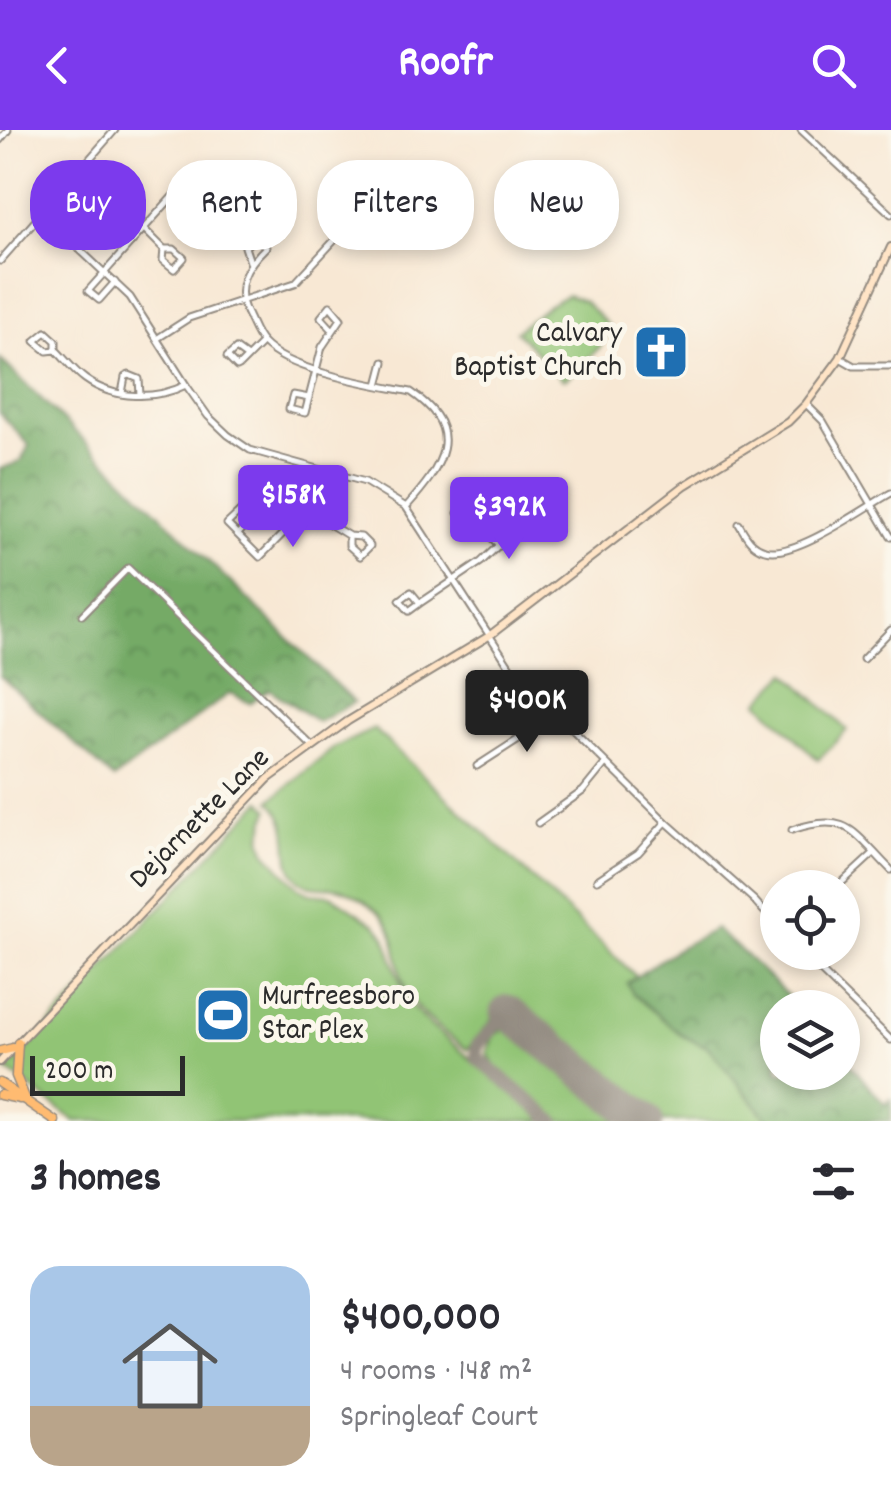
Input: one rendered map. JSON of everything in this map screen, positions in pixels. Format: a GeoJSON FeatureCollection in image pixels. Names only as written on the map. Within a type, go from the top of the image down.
{"type":"FeatureCollection","features":[{"type":"Feature","properties":{"kind":"main road","name":"Dejarnette Lane"},"geometry":{"type":"LineString","coordinates":[[0,1062],[268,779],[311,745],[488,636],[626,528],[684,486],[766,438],[806,404],[840,358],[891,248]]}},
{"type":"Feature","properties":{"kind":"main road"},"geometry":{"type":"LineString","coordinates":[[0,1051],[16,1045],[16,1076],[26,1100]]}},
{"type":"Feature","properties":{"kind":"main road"},"geometry":{"type":"LineString","coordinates":[[0,1083],[55,1121]]}},
{"type":"Feature","properties":{"kind":"main road"},"geometry":{"type":"LineString","coordinates":[[0,1095],[26,1100]]}},
{"type":"Feature","properties":{"kind":"street"},"geometry":{"type":"LineString","coordinates":[[0,140],[8,130]]}},
{"type":"Feature","properties":{"kind":"street"},"geometry":{"type":"LineString","coordinates":[[87,160],[115,130]]}},
{"type":"Feature","properties":{"kind":"street"},"geometry":{"type":"LineString","coordinates":[[801,130],[891,214]]}},
{"type":"Feature","properties":{"kind":"street"},"geometry":{"type":"LineString","coordinates":[[190,177],[201,187],[193,196],[176,193],[190,177]]}},
{"type":"Feature","properties":{"kind":"street"},"geometry":{"type":"LineString","coordinates":[[146,225],[166,204]]}},
{"type":"Feature","properties":{"kind":"street"},"geometry":{"type":"LineString","coordinates":[[0,260],[30,229]]}},
{"type":"Feature","properties":{"kind":"street"},"geometry":{"type":"LineString","coordinates":[[146,231],[164,249],[174,249],[184,258],[174,269],[163,260],[164,249]]}},
{"type":"Feature","properties":{"kind":"street"},"geometry":{"type":"LineString","coordinates":[[250,262],[245,247],[255,237],[266,247],[250,262],[242,279],[242,303],[262,342],[315,371],[410,392],[439,420],[445,443],[438,470],[406,507]]}},
{"type":"Feature","properties":{"kind":"street"},"geometry":{"type":"LineString","coordinates":[[81,250],[130,297],[186,385],[228,436],[250,450],[365,482],[406,507],[512,670],[605,764],[760,907]]}},
{"type":"Feature","properties":{"kind":"street"},"geometry":{"type":"LineString","coordinates":[[115,282],[99,300],[88,291],[124,250]]}},
{"type":"Feature","properties":{"kind":"street"},"geometry":{"type":"LineString","coordinates":[[158,338],[190,318],[294,283],[324,250]]}},
{"type":"Feature","properties":{"kind":"street"},"geometry":{"type":"LineString","coordinates":[[308,398],[331,328]]}},
{"type":"Feature","properties":{"kind":"street"},"geometry":{"type":"LineString","coordinates":[[247,357],[262,342]]}},
{"type":"Feature","properties":{"kind":"street"},"geometry":{"type":"LineString","coordinates":[[56,350],[81,377],[106,391],[161,396],[186,385]]}},
{"type":"Feature","properties":{"kind":"street"},"geometry":{"type":"LineString","coordinates":[[840,358],[854,366],[891,366]]}},
{"type":"Feature","properties":{"kind":"street"},"geometry":{"type":"LineString","coordinates":[[378,385],[384,362]]}},
{"type":"Feature","properties":{"kind":"street"},"geometry":{"type":"LineString","coordinates":[[122,394],[130,375],[140,379],[140,395]]}},
{"type":"Feature","properties":{"kind":"street"},"geometry":{"type":"LineString","coordinates":[[806,404],[822,421],[891,537]]}},
{"type":"Feature","properties":{"kind":"street"},"geometry":{"type":"LineString","coordinates":[[238,534],[256,516],[244,508],[228,524],[238,534],[260,556],[305,509],[319,470]]}},
{"type":"Feature","properties":{"kind":"street"},"geometry":{"type":"LineString","coordinates":[[420,603],[500,546],[532,514],[542,504],[521,484],[512,493],[532,514]]}},
{"type":"Feature","properties":{"kind":"street"},"geometry":{"type":"LineString","coordinates":[[739,524],[749,542],[768,552],[797,547],[891,493]]}},
{"type":"Feature","properties":{"kind":"street"},"geometry":{"type":"LineString","coordinates":[[305,509],[348,536],[361,537],[370,546],[360,556],[350,546],[348,536]]}},
{"type":"Feature","properties":{"kind":"street"},"geometry":{"type":"LineString","coordinates":[[475,522],[500,546]]}},
{"type":"Feature","properties":{"kind":"street"},"geometry":{"type":"LineString","coordinates":[[82,615],[128,568],[311,745]]}},
{"type":"Feature","properties":{"kind":"street"},"geometry":{"type":"LineString","coordinates":[[863,659],[891,630]]}},
{"type":"Feature","properties":{"kind":"street"},"geometry":{"type":"LineString","coordinates":[[477,766],[525,735],[550,708]]}},
{"type":"Feature","properties":{"kind":"street"},"geometry":{"type":"LineString","coordinates":[[538,823],[584,791],[605,764]]}},
{"type":"Feature","properties":{"kind":"street"},"geometry":{"type":"LineString","coordinates":[[792,830],[820,821],[844,824],[891,870]]}},
{"type":"Feature","properties":{"kind":"street"},"geometry":{"type":"LineString","coordinates":[[596,880],[638,853],[666,822]]}},
{"type":"Feature","properties":{"kind":"street"},"geometry":{"type":"LineString","coordinates":[[855,870],[874,852]]}},
{"type":"Feature","properties":{"kind":"street"},"geometry":{"type":"LineString","coordinates":[[819,970],[891,1040]]}},
{"type":"Feature","properties":{"kind":"green space"},"geometry":{"type":"Polygon","coordinates":[[[567,295],[584,301],[610,327],[600,347],[562,379],[516,331],[567,295]]]}},
{"type":"Feature","properties":{"kind":"green space"},"geometry":{"type":"Polygon","coordinates":[[[0,359],[354,702],[318,722],[269,689],[250,703],[230,693],[114,779],[0,676],[0,469],[21,461],[29,445],[0,413],[0,359]]]}},
{"type":"Feature","properties":{"kind":"green space"},"geometry":{"type":"Polygon","coordinates":[[[787,673],[847,730],[818,760],[759,702],[787,673]]]}},
{"type":"Feature","properties":{"kind":"green space"},"geometry":{"type":"Polygon","coordinates":[[[374,729],[637,977],[628,983],[683,1036],[708,1047],[769,1121],[664,1121],[510,998],[467,1050],[422,1013],[404,985],[385,919],[352,894],[307,885],[297,878],[289,861],[284,821],[270,801],[335,747],[374,729]]]}},
{"type":"Feature","properties":{"kind":"green space"},"geometry":{"type":"Polygon","coordinates":[[[261,801],[269,809],[261,838],[279,867],[298,887],[310,893],[331,895],[376,925],[385,936],[407,1002],[546,1121],[75,1121],[7,1070],[261,801]]]}},
{"type":"Feature","properties":{"kind":"green space"},"geometry":{"type":"Polygon","coordinates":[[[715,929],[782,990],[760,990],[760,1090],[860,1090],[860,1075],[885,1104],[891,1099],[891,1121],[769,1121],[708,1047],[683,1036],[633,994],[627,983],[675,950],[715,929]]]}},
{"type":"Feature","properties":{"kind":"green space"},"geometry":{"type":"Polygon","coordinates":[[[507,1027],[626,1121],[561,1121],[501,1074],[487,1053],[493,1037],[507,1027]]]}},
{"type":"Feature","properties":{"kind":"taxiway"},"geometry":{"type":"LineString","coordinates":[[508,1012],[477,1046],[477,1058],[554,1121]]}},
{"type":"Feature","properties":{"kind":"runway"},"geometry":{"type":"LineString","coordinates":[[508,1012],[646,1121]]}},
{"type":"Feature","properties":{"kind":"place","name":"Calvary Baptist Church"},"geometry":{"type":"Point","coordinates":[661,352]}},
{"type":"Feature","properties":{"kind":"place","name":"Murfreesboro Star Plex"},"geometry":{"type":"Point","coordinates":[223,1015]}}]}
